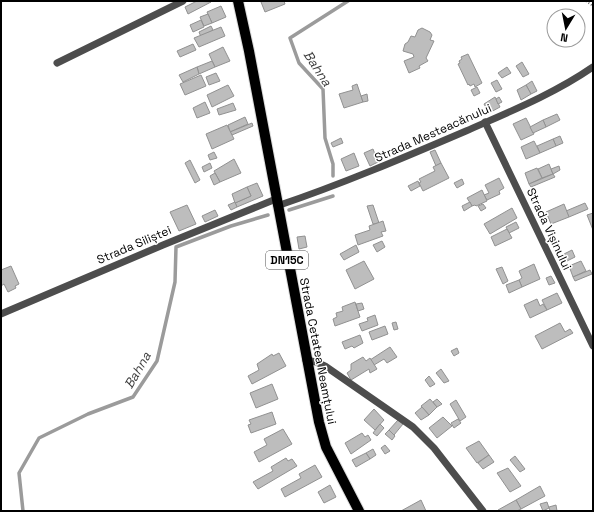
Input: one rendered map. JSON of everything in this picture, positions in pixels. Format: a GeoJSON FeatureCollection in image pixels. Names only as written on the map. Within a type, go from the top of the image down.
{"type":"FeatureCollection","features":[{"type":"Feature","properties":{"kind":"main road","name":"Strada Cetatea Neamțului"},"geometry":{"type":"LineString","coordinates":[[238,1],[249,51],[321,434],[326,447],[359,511]]}},
{"type":"Feature","properties":{"kind":"street"},"geometry":{"type":"LineString","coordinates":[[57,63],[183,1]]}},
{"type":"Feature","properties":{"kind":"street","name":"Strada Mesteacănului"},"geometry":{"type":"LineString","coordinates":[[277,203],[359,177],[552,92],[593,67]]}},
{"type":"Feature","properties":{"kind":"street","name":"Strada Vișinului"},"geometry":{"type":"LineString","coordinates":[[485,122],[593,346]]}},
{"type":"Feature","properties":{"kind":"street","name":"Strada Siliștei"},"geometry":{"type":"LineString","coordinates":[[1,314],[170,242],[277,203]]}},
{"type":"Feature","properties":{"kind":"street"},"geometry":{"type":"LineString","coordinates":[[306,360],[325,366],[413,427],[434,448],[483,511]]}},
{"type":"Feature","properties":{"kind":"path"},"geometry":{"type":"LineString","coordinates":[[586,1],[593,6]]}},
{"type":"Feature","properties":{"kind":"building"},"geometry":{"type":"Polygon","coordinates":[[[197,1],[211,2],[188,14],[185,7],[197,1]]]}},
{"type":"Feature","properties":{"kind":"building"},"geometry":{"type":"Polygon","coordinates":[[[284,1],[285,4],[265,12],[261,2],[284,1]]]}},
{"type":"Feature","properties":{"kind":"building"},"geometry":{"type":"Polygon","coordinates":[[[221,6],[226,17],[212,23],[207,12],[221,6]]]}},
{"type":"Feature","properties":{"kind":"building"},"geometry":{"type":"Polygon","coordinates":[[[208,14],[212,23],[204,26],[200,17],[208,14]]]}},
{"type":"Feature","properties":{"kind":"building"},"geometry":{"type":"Polygon","coordinates":[[[201,20],[204,27],[193,32],[190,25],[201,20]]]}},
{"type":"Feature","properties":{"kind":"building"},"geometry":{"type":"Polygon","coordinates":[[[211,26],[213,30],[201,37],[199,32],[211,26]]]}},
{"type":"Feature","properties":{"kind":"building"},"geometry":{"type":"Polygon","coordinates":[[[221,27],[225,36],[199,47],[194,38],[221,27]]]}},
{"type":"Feature","properties":{"kind":"building"},"geometry":{"type":"Polygon","coordinates":[[[422,28],[430,32],[432,35],[430,40],[434,41],[426,58],[428,61],[419,66],[420,68],[409,73],[404,61],[414,57],[413,54],[403,51],[405,44],[411,36],[415,37],[418,30],[422,28]]]}},
{"type":"Feature","properties":{"kind":"building"},"geometry":{"type":"Polygon","coordinates":[[[193,44],[196,50],[180,57],[177,51],[193,44]]]}},
{"type":"Feature","properties":{"kind":"building"},"geometry":{"type":"Polygon","coordinates":[[[223,47],[230,61],[215,67],[209,54],[223,47]]]}},
{"type":"Feature","properties":{"kind":"building"},"geometry":{"type":"Polygon","coordinates":[[[468,54],[482,83],[475,87],[474,84],[470,86],[469,84],[468,85],[458,64],[462,59],[461,57],[468,54]]]}},
{"type":"Feature","properties":{"kind":"building"},"geometry":{"type":"Polygon","coordinates":[[[212,61],[215,67],[199,74],[197,67],[212,61]]]}},
{"type":"Feature","properties":{"kind":"building"},"geometry":{"type":"Polygon","coordinates":[[[522,62],[529,74],[523,77],[516,66],[522,62]]]}},
{"type":"Feature","properties":{"kind":"building"},"geometry":{"type":"Polygon","coordinates":[[[197,67],[199,74],[183,82],[179,75],[197,67]]]}},
{"type":"Feature","properties":{"kind":"building"},"geometry":{"type":"Polygon","coordinates":[[[507,67],[511,73],[502,78],[498,73],[507,67]]]}},
{"type":"Feature","properties":{"kind":"building"},"geometry":{"type":"Polygon","coordinates":[[[216,73],[220,81],[209,85],[206,77],[216,73]]]}},
{"type":"Feature","properties":{"kind":"building"},"geometry":{"type":"Polygon","coordinates":[[[201,75],[206,86],[185,95],[180,84],[201,75]]]}},
{"type":"Feature","properties":{"kind":"building"},"geometry":{"type":"Polygon","coordinates":[[[497,80],[502,89],[496,92],[491,83],[497,80]]]}},
{"type":"Feature","properties":{"kind":"building"},"geometry":{"type":"Polygon","coordinates":[[[532,81],[537,91],[531,94],[526,85],[532,81]]]}},
{"type":"Feature","properties":{"kind":"building"},"geometry":{"type":"Polygon","coordinates":[[[357,84],[363,102],[344,108],[339,94],[353,90],[352,86],[357,84]]]}},
{"type":"Feature","properties":{"kind":"building"},"geometry":{"type":"Polygon","coordinates":[[[228,85],[234,96],[212,107],[207,95],[228,85]]]}},
{"type":"Feature","properties":{"kind":"building"},"geometry":{"type":"Polygon","coordinates":[[[526,85],[531,94],[521,100],[517,90],[526,85]]]}},
{"type":"Feature","properties":{"kind":"building"},"geometry":{"type":"Polygon","coordinates":[[[477,87],[480,93],[474,96],[471,90],[477,87]]]}},
{"type":"Feature","properties":{"kind":"building"},"geometry":{"type":"Polygon","coordinates":[[[367,94],[368,101],[363,102],[361,96],[367,94]]]}},
{"type":"Feature","properties":{"kind":"building"},"geometry":{"type":"Polygon","coordinates":[[[495,97],[500,107],[489,113],[484,104],[495,97]]]}},
{"type":"Feature","properties":{"kind":"building"},"geometry":{"type":"Polygon","coordinates":[[[499,97],[502,102],[498,104],[496,99],[499,97]]]}},
{"type":"Feature","properties":{"kind":"building"},"geometry":{"type":"Polygon","coordinates":[[[205,102],[210,113],[197,118],[193,108],[205,102]]]}},
{"type":"Feature","properties":{"kind":"building"},"geometry":{"type":"Polygon","coordinates":[[[233,103],[236,110],[219,115],[217,109],[233,103]]]}},
{"type":"Feature","properties":{"kind":"building"},"geometry":{"type":"Polygon","coordinates":[[[557,114],[560,120],[546,127],[543,120],[557,114]]]}},
{"type":"Feature","properties":{"kind":"building"},"geometry":{"type":"Polygon","coordinates":[[[245,117],[248,124],[230,132],[228,125],[245,117]]]}},
{"type":"Feature","properties":{"kind":"building"},"geometry":{"type":"Polygon","coordinates":[[[526,118],[534,134],[521,140],[513,124],[526,118]]]}},
{"type":"Feature","properties":{"kind":"building"},"geometry":{"type":"Polygon","coordinates":[[[543,120],[546,127],[533,133],[530,127],[543,120]]]}},
{"type":"Feature","properties":{"kind":"building"},"geometry":{"type":"Polygon","coordinates":[[[252,123],[253,126],[232,135],[230,132],[252,123]]]}},
{"type":"Feature","properties":{"kind":"building"},"geometry":{"type":"Polygon","coordinates":[[[227,125],[234,139],[212,149],[206,134],[227,125]]]}},
{"type":"Feature","properties":{"kind":"building"},"geometry":{"type":"Polygon","coordinates":[[[560,136],[563,143],[556,146],[553,139],[560,136]]]}},
{"type":"Feature","properties":{"kind":"building"},"geometry":{"type":"Polygon","coordinates":[[[341,138],[343,143],[333,147],[331,143],[341,138]]]}},
{"type":"Feature","properties":{"kind":"building"},"geometry":{"type":"Polygon","coordinates":[[[553,139],[556,146],[540,153],[537,146],[553,139]]]}},
{"type":"Feature","properties":{"kind":"building"},"geometry":{"type":"Polygon","coordinates":[[[534,141],[540,153],[526,159],[521,147],[534,141]]]}},
{"type":"Feature","properties":{"kind":"building"},"geometry":{"type":"Polygon","coordinates":[[[373,149],[378,162],[370,166],[364,153],[373,149]]]}},
{"type":"Feature","properties":{"kind":"building"},"geometry":{"type":"Polygon","coordinates":[[[435,150],[441,163],[436,166],[430,152],[435,150]]]}},
{"type":"Feature","properties":{"kind":"building"},"geometry":{"type":"Polygon","coordinates":[[[214,152],[217,158],[210,160],[208,155],[214,152]]]}},
{"type":"Feature","properties":{"kind":"building"},"geometry":{"type":"Polygon","coordinates":[[[354,153],[359,166],[346,171],[341,159],[354,153]]]}},
{"type":"Feature","properties":{"kind":"building"},"geometry":{"type":"Polygon","coordinates":[[[234,159],[241,173],[220,182],[214,171],[234,159]]]}},
{"type":"Feature","properties":{"kind":"building"},"geometry":{"type":"Polygon","coordinates":[[[190,160],[200,180],[195,183],[185,163],[190,160]]]}},
{"type":"Feature","properties":{"kind":"building"},"geometry":{"type":"Polygon","coordinates":[[[210,163],[212,168],[204,172],[202,167],[210,163]]]}},
{"type":"Feature","properties":{"kind":"building"},"geometry":{"type":"Polygon","coordinates":[[[441,163],[449,178],[423,191],[419,183],[421,182],[419,179],[435,171],[433,167],[441,163]]]}},
{"type":"Feature","properties":{"kind":"building"},"geometry":{"type":"Polygon","coordinates":[[[549,164],[553,174],[542,178],[538,169],[549,164]]]}},
{"type":"Feature","properties":{"kind":"building"},"geometry":{"type":"Polygon","coordinates":[[[559,166],[560,170],[553,174],[551,169],[559,166]]]}},
{"type":"Feature","properties":{"kind":"building"},"geometry":{"type":"Polygon","coordinates":[[[537,168],[542,178],[529,184],[525,173],[537,168]]]}},
{"type":"Feature","properties":{"kind":"building"},"geometry":{"type":"Polygon","coordinates":[[[215,173],[220,182],[214,185],[210,176],[215,173]]]}},
{"type":"Feature","properties":{"kind":"building"},"geometry":{"type":"Polygon","coordinates":[[[553,174],[555,177],[531,187],[529,184],[553,174]]]}},
{"type":"Feature","properties":{"kind":"building"},"geometry":{"type":"Polygon","coordinates":[[[499,178],[504,188],[499,191],[500,194],[487,200],[484,195],[489,193],[485,185],[499,178]]]}},
{"type":"Feature","properties":{"kind":"building"},"geometry":{"type":"Polygon","coordinates":[[[462,179],[464,184],[457,188],[454,183],[462,179]]]}},
{"type":"Feature","properties":{"kind":"building"},"geometry":{"type":"Polygon","coordinates":[[[418,181],[420,186],[411,191],[408,186],[418,181]]]}},
{"type":"Feature","properties":{"kind":"building"},"geometry":{"type":"Polygon","coordinates":[[[257,183],[263,196],[237,207],[235,203],[251,196],[247,187],[257,183]]]}},
{"type":"Feature","properties":{"kind":"building"},"geometry":{"type":"Polygon","coordinates":[[[247,187],[251,196],[235,203],[232,194],[247,187]]]}},
{"type":"Feature","properties":{"kind":"building"},"geometry":{"type":"Polygon","coordinates":[[[482,190],[487,201],[476,206],[472,206],[467,198],[482,190]]]}},
{"type":"Feature","properties":{"kind":"building"},"geometry":{"type":"Polygon","coordinates":[[[235,202],[237,207],[231,210],[228,205],[235,202]]]}},
{"type":"Feature","properties":{"kind":"building"},"geometry":{"type":"Polygon","coordinates":[[[470,202],[472,206],[464,211],[462,206],[470,202]]]}},
{"type":"Feature","properties":{"kind":"building"},"geometry":{"type":"Polygon","coordinates":[[[585,203],[588,209],[569,217],[566,211],[585,203]]]}},
{"type":"Feature","properties":{"kind":"building"},"geometry":{"type":"Polygon","coordinates":[[[483,204],[486,208],[481,211],[478,206],[483,204]]]}},
{"type":"Feature","properties":{"kind":"building"},"geometry":{"type":"Polygon","coordinates":[[[564,204],[569,217],[551,224],[546,212],[564,204]]]}},
{"type":"Feature","properties":{"kind":"building"},"geometry":{"type":"Polygon","coordinates":[[[187,205],[196,224],[179,231],[170,212],[187,205]]]}},
{"type":"Feature","properties":{"kind":"building"},"geometry":{"type":"Polygon","coordinates":[[[373,205],[379,223],[373,224],[367,206],[373,205]]]}},
{"type":"Feature","properties":{"kind":"building"},"geometry":{"type":"Polygon","coordinates":[[[512,208],[517,218],[490,234],[484,224],[512,208]]]}},
{"type":"Feature","properties":{"kind":"building"},"geometry":{"type":"Polygon","coordinates":[[[215,210],[218,216],[205,222],[202,216],[215,210]]]}},
{"type":"Feature","properties":{"kind":"building"},"geometry":{"type":"Polygon","coordinates":[[[593,213],[593,230],[587,215],[593,213]]]}},
{"type":"Feature","properties":{"kind":"building"},"geometry":{"type":"Polygon","coordinates":[[[383,221],[386,231],[381,232],[383,236],[358,245],[355,235],[370,230],[369,226],[383,221]]]}},
{"type":"Feature","properties":{"kind":"building"},"geometry":{"type":"Polygon","coordinates":[[[516,222],[519,228],[509,233],[506,227],[516,222]]]}},
{"type":"Feature","properties":{"kind":"building"},"geometry":{"type":"Polygon","coordinates":[[[507,229],[512,238],[495,246],[491,237],[507,229]]]}},
{"type":"Feature","properties":{"kind":"building"},"geometry":{"type":"Polygon","coordinates":[[[305,236],[307,247],[299,249],[297,237],[305,236]]]}},
{"type":"Feature","properties":{"kind":"building"},"geometry":{"type":"Polygon","coordinates":[[[382,241],[385,247],[377,252],[373,245],[382,241]]]}},
{"type":"Feature","properties":{"kind":"building"},"geometry":{"type":"Polygon","coordinates":[[[356,245],[359,252],[344,260],[340,254],[356,245]]]}},
{"type":"Feature","properties":{"kind":"building"},"geometry":{"type":"Polygon","coordinates":[[[572,250],[575,257],[567,261],[564,254],[572,250]]]}},
{"type":"Feature","properties":{"kind":"building"},"geometry":{"type":"Polygon","coordinates":[[[364,261],[374,279],[355,289],[346,270],[364,261]]]}},
{"type":"Feature","properties":{"kind":"building"},"geometry":{"type":"Polygon","coordinates":[[[581,261],[586,271],[573,277],[569,266],[581,261]]]}},
{"type":"Feature","properties":{"kind":"building"},"geometry":{"type":"Polygon","coordinates":[[[534,264],[540,279],[522,287],[519,280],[522,278],[519,271],[534,264]]]}},
{"type":"Feature","properties":{"kind":"building"},"geometry":{"type":"Polygon","coordinates":[[[11,266],[19,284],[15,286],[16,288],[8,292],[4,284],[1,286],[1,270],[11,266]]]}},
{"type":"Feature","properties":{"kind":"building"},"geometry":{"type":"Polygon","coordinates":[[[502,267],[508,281],[503,284],[496,269],[502,267]]]}},
{"type":"Feature","properties":{"kind":"building"},"geometry":{"type":"Polygon","coordinates":[[[590,270],[592,274],[575,281],[573,277],[590,270]]]}},
{"type":"Feature","properties":{"kind":"building"},"geometry":{"type":"Polygon","coordinates":[[[551,276],[555,283],[549,285],[546,278],[551,276]]]}},
{"type":"Feature","properties":{"kind":"building"},"geometry":{"type":"Polygon","coordinates":[[[519,280],[522,287],[509,293],[506,285],[519,280]]]}},
{"type":"Feature","properties":{"kind":"building"},"geometry":{"type":"Polygon","coordinates":[[[557,293],[562,303],[547,310],[542,300],[557,293]]]}},
{"type":"Feature","properties":{"kind":"building"},"geometry":{"type":"Polygon","coordinates":[[[537,299],[540,306],[543,304],[547,310],[530,318],[524,305],[537,299]]]}},
{"type":"Feature","properties":{"kind":"building"},"geometry":{"type":"Polygon","coordinates":[[[355,302],[360,317],[335,326],[333,319],[337,317],[336,313],[343,311],[342,307],[355,302]]]}},
{"type":"Feature","properties":{"kind":"building"},"geometry":{"type":"Polygon","coordinates":[[[362,303],[364,309],[358,311],[356,304],[362,303]]]}},
{"type":"Feature","properties":{"kind":"building"},"geometry":{"type":"Polygon","coordinates":[[[375,315],[378,325],[362,331],[359,324],[368,321],[367,318],[375,315]]]}},
{"type":"Feature","properties":{"kind":"building"},"geometry":{"type":"Polygon","coordinates":[[[396,322],[398,329],[394,330],[392,323],[396,322]]]}},
{"type":"Feature","properties":{"kind":"building"},"geometry":{"type":"Polygon","coordinates":[[[560,323],[565,332],[570,329],[573,333],[542,349],[535,336],[560,323]]]}},
{"type":"Feature","properties":{"kind":"building"},"geometry":{"type":"Polygon","coordinates":[[[385,326],[388,334],[372,340],[369,332],[385,326]]]}},
{"type":"Feature","properties":{"kind":"building"},"geometry":{"type":"Polygon","coordinates":[[[360,335],[363,343],[354,348],[352,346],[345,349],[342,342],[360,335]]]}},
{"type":"Feature","properties":{"kind":"building"},"geometry":{"type":"Polygon","coordinates":[[[390,347],[397,357],[387,363],[384,359],[374,365],[370,360],[390,347]]]}},
{"type":"Feature","properties":{"kind":"building"},"geometry":{"type":"Polygon","coordinates":[[[457,348],[459,353],[454,356],[451,351],[457,348]]]}},
{"type":"Feature","properties":{"kind":"building"},"geometry":{"type":"Polygon","coordinates":[[[279,353],[286,366],[252,384],[248,376],[259,370],[257,364],[272,354],[273,356],[279,353]]]}},
{"type":"Feature","properties":{"kind":"building"},"geometry":{"type":"Polygon","coordinates":[[[363,357],[366,361],[370,358],[377,369],[370,373],[369,369],[351,380],[347,373],[351,370],[351,364],[363,357]]]}},
{"type":"Feature","properties":{"kind":"building"},"geometry":{"type":"Polygon","coordinates":[[[441,369],[449,381],[444,383],[436,373],[441,369]]]}},
{"type":"Feature","properties":{"kind":"building"},"geometry":{"type":"Polygon","coordinates":[[[429,376],[435,384],[430,387],[425,380],[429,376]]]}},
{"type":"Feature","properties":{"kind":"building"},"geometry":{"type":"Polygon","coordinates":[[[272,384],[278,399],[256,408],[250,393],[272,384]]]}},
{"type":"Feature","properties":{"kind":"building"},"geometry":{"type":"Polygon","coordinates":[[[430,399],[437,407],[429,415],[421,406],[430,399]]]}},
{"type":"Feature","properties":{"kind":"building"},"geometry":{"type":"Polygon","coordinates":[[[437,399],[442,404],[437,407],[433,402],[437,399]]]}},
{"type":"Feature","properties":{"kind":"building"},"geometry":{"type":"Polygon","coordinates":[[[456,400],[466,417],[460,421],[450,404],[456,400]]]}},
{"type":"Feature","properties":{"kind":"building"},"geometry":{"type":"Polygon","coordinates":[[[422,407],[429,415],[421,420],[415,413],[422,407]]]}},
{"type":"Feature","properties":{"kind":"building"},"geometry":{"type":"Polygon","coordinates":[[[374,409],[384,420],[375,430],[364,420],[374,409]]]}},
{"type":"Feature","properties":{"kind":"building"},"geometry":{"type":"Polygon","coordinates":[[[272,412],[276,424],[251,433],[248,425],[251,424],[249,420],[272,412]]]}},
{"type":"Feature","properties":{"kind":"building"},"geometry":{"type":"Polygon","coordinates":[[[443,417],[452,426],[437,438],[429,428],[443,417]]]}},
{"type":"Feature","properties":{"kind":"building"},"geometry":{"type":"Polygon","coordinates":[[[458,419],[461,423],[454,428],[451,423],[458,419]]]}},
{"type":"Feature","properties":{"kind":"building"},"geometry":{"type":"Polygon","coordinates":[[[398,420],[403,424],[394,435],[389,430],[398,420]]]}},
{"type":"Feature","properties":{"kind":"building"},"geometry":{"type":"Polygon","coordinates":[[[380,424],[384,428],[377,436],[373,433],[380,424]]]}},
{"type":"Feature","properties":{"kind":"building"},"geometry":{"type":"Polygon","coordinates":[[[283,429],[292,444],[259,462],[254,452],[267,445],[264,439],[283,429]]]}},
{"type":"Feature","properties":{"kind":"building"},"geometry":{"type":"Polygon","coordinates":[[[389,430],[395,436],[392,440],[385,434],[389,430]]]}},
{"type":"Feature","properties":{"kind":"building"},"geometry":{"type":"Polygon","coordinates":[[[362,433],[365,437],[368,435],[371,440],[351,454],[345,443],[362,433]]]}},
{"type":"Feature","properties":{"kind":"building"},"geometry":{"type":"Polygon","coordinates":[[[479,441],[489,455],[477,463],[466,448],[479,441]]]}},
{"type":"Feature","properties":{"kind":"building"},"geometry":{"type":"Polygon","coordinates":[[[385,445],[390,451],[385,454],[381,448],[385,445]]]}},
{"type":"Feature","properties":{"kind":"building"},"geometry":{"type":"Polygon","coordinates":[[[373,449],[376,455],[370,459],[366,453],[373,449]]]}},
{"type":"Feature","properties":{"kind":"building"},"geometry":{"type":"Polygon","coordinates":[[[366,453],[370,459],[356,467],[352,460],[366,453]]]}},
{"type":"Feature","properties":{"kind":"building"},"geometry":{"type":"Polygon","coordinates":[[[489,455],[494,462],[483,469],[478,463],[489,455]]]}},
{"type":"Feature","properties":{"kind":"building"},"geometry":{"type":"Polygon","coordinates":[[[515,456],[525,469],[520,472],[510,460],[515,456]]]}},
{"type":"Feature","properties":{"kind":"building"},"geometry":{"type":"Polygon","coordinates":[[[286,458],[288,461],[292,459],[297,466],[258,489],[253,482],[273,471],[271,467],[286,458]]]}},
{"type":"Feature","properties":{"kind":"building"},"geometry":{"type":"Polygon","coordinates":[[[315,465],[322,477],[285,497],[281,489],[301,478],[299,474],[315,465]]]}},
{"type":"Feature","properties":{"kind":"building"},"geometry":{"type":"Polygon","coordinates":[[[508,468],[521,486],[510,492],[497,473],[508,468]]]}},
{"type":"Feature","properties":{"kind":"building"},"geometry":{"type":"Polygon","coordinates":[[[330,485],[336,497],[324,503],[318,492],[330,485]]]}},
{"type":"Feature","properties":{"kind":"building"},"geometry":{"type":"Polygon","coordinates":[[[540,486],[545,496],[521,509],[516,500],[540,486]]]}},
{"type":"Feature","properties":{"kind":"building"},"geometry":{"type":"Polygon","coordinates":[[[421,500],[426,511],[401,511],[421,500]]]}},
{"type":"Feature","properties":{"kind":"building"},"geometry":{"type":"Polygon","coordinates":[[[516,500],[521,509],[517,511],[498,510],[516,500]]]}},
{"type":"Feature","properties":{"kind":"building"},"geometry":{"type":"Polygon","coordinates":[[[547,502],[549,508],[543,511],[540,504],[547,502]]]}},
{"type":"Feature","properties":{"kind":"building"},"geometry":{"type":"Polygon","coordinates":[[[556,505],[557,511],[550,511],[549,507],[556,505]]]}},
{"type":"Feature","properties":{"kind":"waterway","name":"Bahna"},"geometry":{"type":"LineString","coordinates":[[333,176],[333,164],[325,138],[323,89],[299,63],[290,38],[348,1]]}},
{"type":"Feature","properties":{"kind":"waterway","name":"Bahna"},"geometry":{"type":"LineString","coordinates":[[289,210],[333,196]]}},
{"type":"Feature","properties":{"kind":"waterway","name":"Bahna"},"geometry":{"type":"LineString","coordinates":[[23,511],[19,473],[39,438],[88,414],[133,397],[157,361],[175,282],[176,247],[231,226],[268,215]]}}]}
